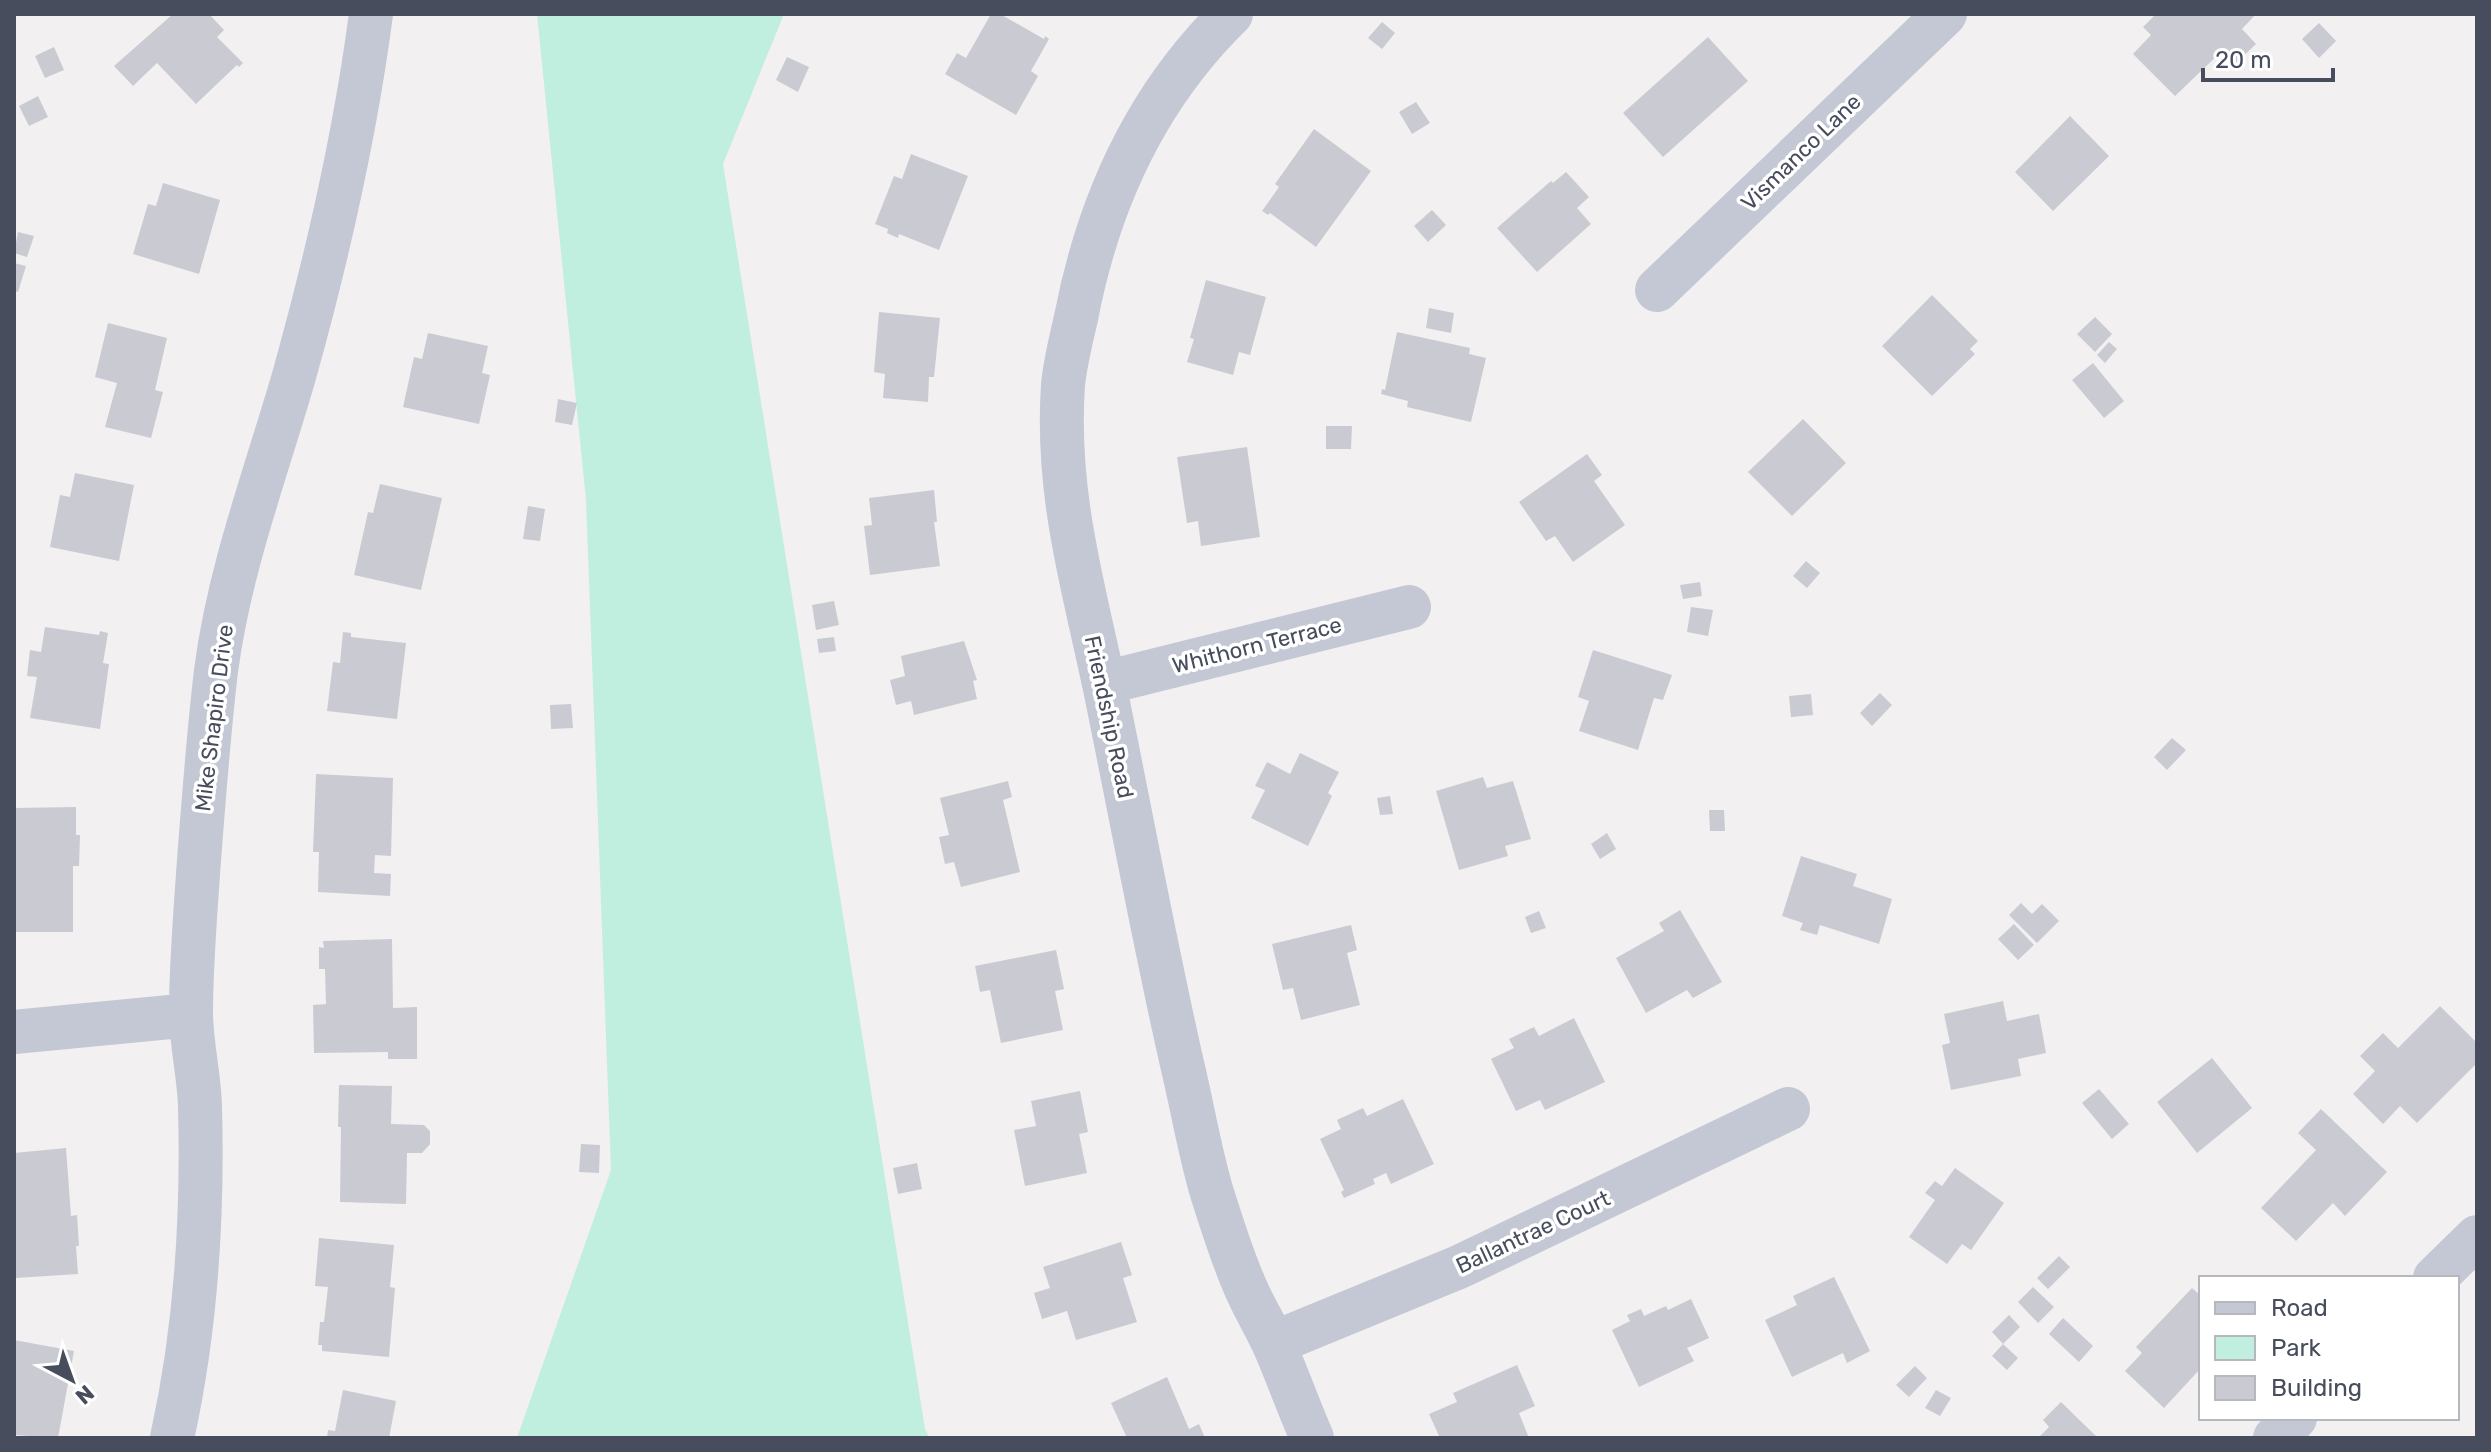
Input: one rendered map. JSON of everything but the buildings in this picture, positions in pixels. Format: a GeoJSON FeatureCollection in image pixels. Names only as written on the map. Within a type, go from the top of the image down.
{"type":"FeatureCollection","features":[{"type":"Feature","properties":{"kind":"street","name":"Mike Shapiro Drive"},"geometry":{"type":"LineString","coordinates":[[172,1438],[196,1274],[200,1104],[191,1015],[193,942],[206,756],[217,665],[247,530],[321,272],[357,112],[371,14]]}},
{"type":"Feature","properties":{"kind":"street","name":"Friendship Road"},"geometry":{"type":"LineString","coordinates":[[1231,14],[1204,40],[1167,87],[1140,131],[1118,176],[1081,290],[1063,382],[1062,459],[1070,529],[1085,606],[1104,683],[1153,932],[1211,1187],[1247,1292],[1274,1343],[1312,1438]]}},
{"type":"Feature","properties":{"kind":"street","name":"Vismanco Lane"},"geometry":{"type":"LineString","coordinates":[[1657,290],[1945,14]]}},
{"type":"Feature","properties":{"kind":"street","name":"Whithorn Terrace"},"geometry":{"type":"LineString","coordinates":[[1104,683],[1409,607]]}},
{"type":"Feature","properties":{"kind":"street"},"geometry":{"type":"LineString","coordinates":[[14,1032],[191,1015]]}},
{"type":"Feature","properties":{"kind":"street","name":"Ballantrae Court"},"geometry":{"type":"LineString","coordinates":[[1274,1343],[1459,1267],[1788,1109]]}},
{"type":"Feature","properties":{"kind":"street"},"geometry":{"type":"LineString","coordinates":[[2275,1438],[2293,1420]]}},
{"type":"Feature","properties":{"kind":"green space"},"geometry":{"type":"Polygon","coordinates":[[[537,14],[784,14],[723,164],[925,1429],[930,1438],[517,1438],[611,1170],[586,500],[537,14]]]}}]}
